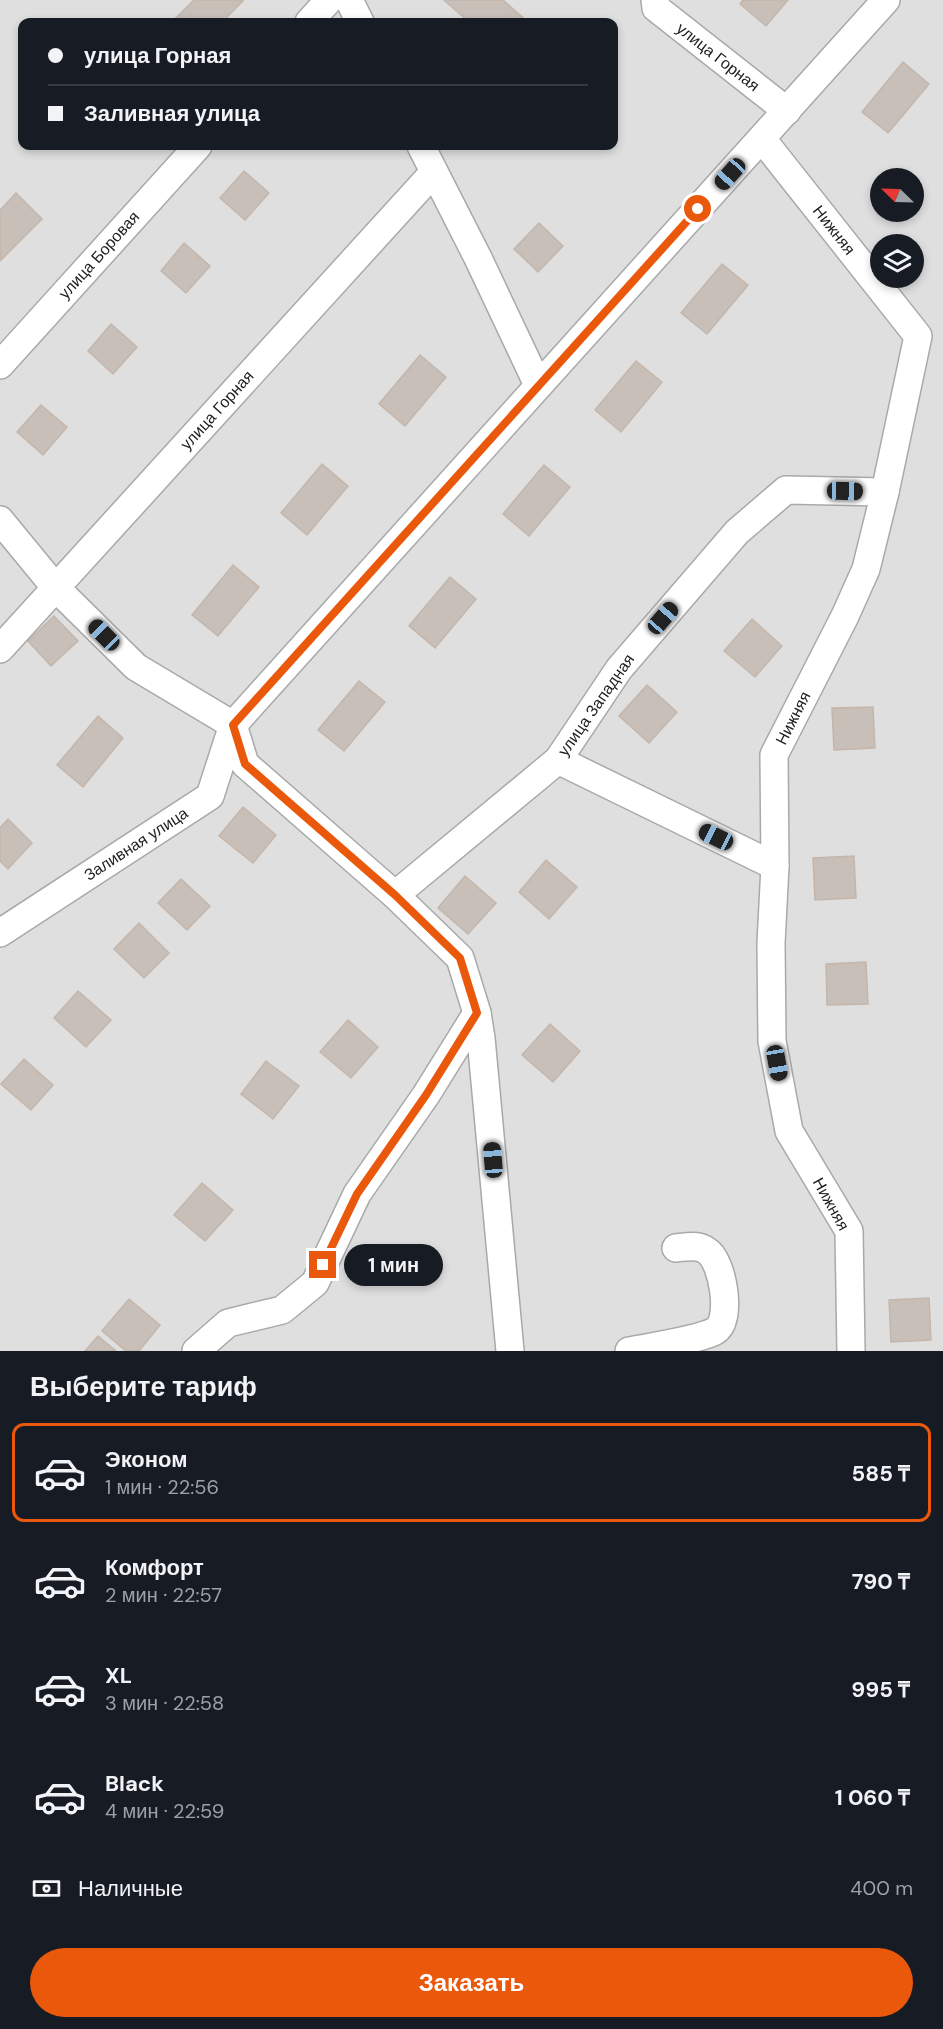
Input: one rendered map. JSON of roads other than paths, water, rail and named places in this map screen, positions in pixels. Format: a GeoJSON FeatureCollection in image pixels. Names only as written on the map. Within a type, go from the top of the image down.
{"type":"FeatureCollection","features":[{"type":"Feature","properties":{"kind":"street"},"geometry":{"type":"LineString","coordinates":[[313,18],[329,0]]}},
{"type":"Feature","properties":{"kind":"street"},"geometry":{"type":"LineString","coordinates":[[349,0],[358,18]]}},
{"type":"Feature","properties":{"kind":"street","name":"улица Горная"},"geometry":{"type":"LineString","coordinates":[[655,0],[656,8],[787,111]]}},
{"type":"Feature","properties":{"kind":"street"},"geometry":{"type":"LineString","coordinates":[[233,725],[886,0]]}},
{"type":"Feature","properties":{"kind":"street","name":"Нижняя"},"geometry":{"type":"LineString","coordinates":[[762,139],[918,336],[885,492],[866,568],[845,616],[774,755],[772,1041],[789,1131],[849,1231],[850,1351]]}},
{"type":"Feature","properties":{"kind":"street","name":"улица Боровая"},"geometry":{"type":"LineString","coordinates":[[0,365],[194,150]]}},
{"type":"Feature","properties":{"kind":"street"},"geometry":{"type":"LineString","coordinates":[[423,150],[478,258],[538,385]]}},
{"type":"Feature","properties":{"kind":"street","name":"улица Горная"},"geometry":{"type":"LineString","coordinates":[[0,649],[434,172]]}},
{"type":"Feature","properties":{"kind":"street","name":"улица Западная"},"geometry":{"type":"LineString","coordinates":[[395,895],[558,760],[619,669],[736,532],[786,490],[885,492]]}},
{"type":"Feature","properties":{"kind":"street"},"geometry":{"type":"LineString","coordinates":[[0,520],[55,587],[136,667],[233,725],[245,764],[395,895],[460,958],[477,1013],[488,1101],[510,1351]]}},
{"type":"Feature","properties":{"kind":"street","name":"Заливная улица"},"geometry":{"type":"LineString","coordinates":[[0,933],[210,796],[233,725]]}},
{"type":"Feature","properties":{"kind":"street"},"geometry":{"type":"LineString","coordinates":[[558,760],[775,866]]}},
{"type":"Feature","properties":{"kind":"street"},"geometry":{"type":"LineString","coordinates":[[196,1351],[228,1323],[282,1310],[315,1283],[357,1194],[426,1095],[477,1013]]}},
{"type":"Feature","properties":{"kind":"street"},"geometry":{"type":"LineString","coordinates":[[629,1351],[700,1336],[717,1330],[723,1322],[725,1308],[722,1274],[717,1262],[709,1251],[699,1246],[676,1248]]}}]}
